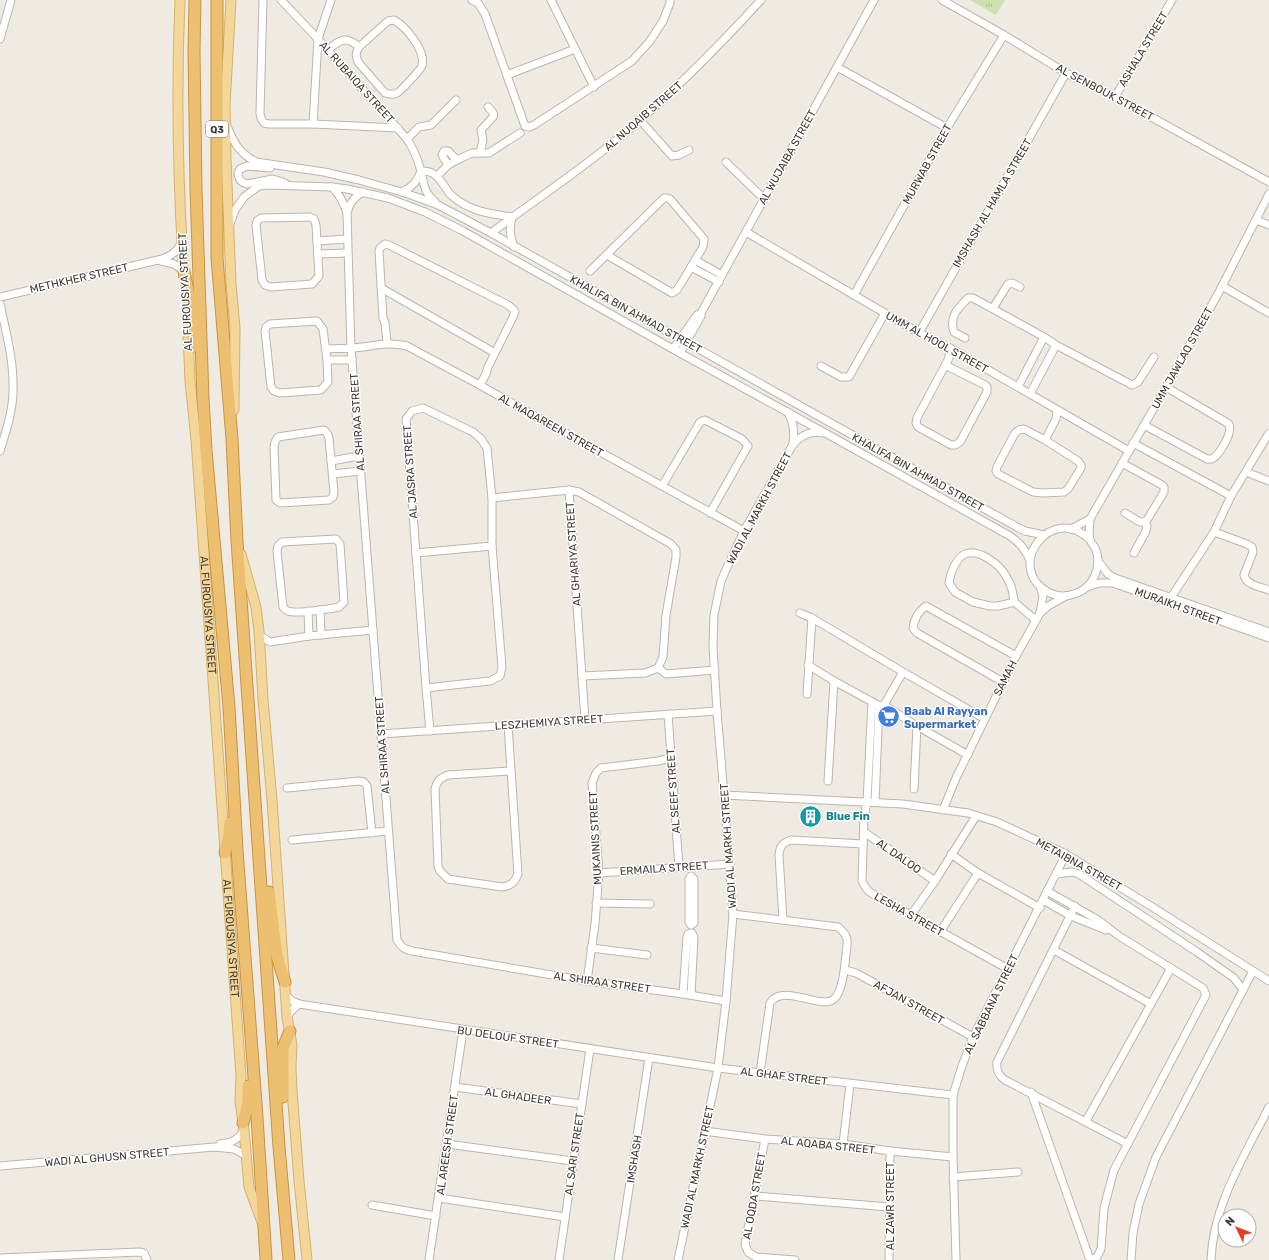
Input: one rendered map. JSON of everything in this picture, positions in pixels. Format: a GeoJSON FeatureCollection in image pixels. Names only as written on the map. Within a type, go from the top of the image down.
{"type":"FeatureCollection","features":[{"type":"Feature","properties":{"kind":"highway","name":"AL FUROUSIYA STREET"},"geometry":{"type":"LineString","coordinates":[[195,0],[194,51],[196,189],[203,399],[206,450],[229,707],[237,850],[265,1227],[266,1260]]}},
{"type":"Feature","properties":{"kind":"highway","name":"Q3"},"geometry":{"type":"LineString","coordinates":[[217,0],[217,258],[232,439]]}},
{"type":"Feature","properties":{"kind":"highway"},"geometry":{"type":"LineString","coordinates":[[184,271],[189,296],[196,362],[203,399]]}},
{"type":"Feature","properties":{"kind":"highway"},"geometry":{"type":"LineString","coordinates":[[232,439],[237,542],[289,1260]]}},
{"type":"Feature","properties":{"kind":"highway"},"geometry":{"type":"LineString","coordinates":[[225,853],[230,825],[226,733],[229,707]]}},
{"type":"Feature","properties":{"kind":"highway"},"geometry":{"type":"LineString","coordinates":[[259,851],[266,873],[277,956],[285,982]]}},
{"type":"Feature","properties":{"kind":"highway"},"geometry":{"type":"LineString","coordinates":[[244,1127],[248,1097],[244,1013],[246,979]]}},
{"type":"Feature","properties":{"kind":"highway"},"geometry":{"type":"LineString","coordinates":[[279,1136],[282,1111],[283,1048],[290,1031]]}},
{"type":"Feature","properties":{"kind":"main road","name":"AL FUROUSIYA STREET"},"geometry":{"type":"LineString","coordinates":[[180,0],[178,81],[182,242],[190,381],[241,1076],[240,1101],[250,1191],[265,1227]]}},
{"type":"Feature","properties":{"kind":"main road"},"geometry":{"type":"LineString","coordinates":[[231,0],[225,122],[231,283],[235,328],[232,439]]}},
{"type":"Feature","properties":{"kind":"main road"},"geometry":{"type":"LineString","coordinates":[[237,542],[256,607],[261,654],[263,699],[272,800],[287,1017],[292,1045],[292,1090],[307,1260]]}},
{"type":"Feature","properties":{"kind":"street"},"geometry":{"type":"LineString","coordinates":[[0,39],[11,0]]}},
{"type":"Feature","properties":{"kind":"street"},"geometry":{"type":"LineString","coordinates":[[263,0],[261,118],[264,122],[269,124],[313,124],[398,128]]}},
{"type":"Feature","properties":{"kind":"street","name":"AL RUBAIQA STREET"},"geometry":{"type":"LineString","coordinates":[[281,0],[328,50],[407,139],[415,154],[426,192],[431,200],[438,205]]}},
{"type":"Feature","properties":{"kind":"street"},"geometry":{"type":"LineString","coordinates":[[313,124],[318,39],[331,0]]}},
{"type":"Feature","properties":{"kind":"street"},"geometry":{"type":"LineString","coordinates":[[551,0],[594,87]]}},
{"type":"Feature","properties":{"kind":"street"},"geometry":{"type":"LineString","coordinates":[[478,1],[485,14],[525,126],[529,127],[594,87],[632,61],[650,41],[663,21],[670,0]]}},
{"type":"Feature","properties":{"kind":"street","name":"AL NUQAIB STREET"},"geometry":{"type":"LineString","coordinates":[[490,233],[591,159],[640,120],[691,73],[761,0]]}},
{"type":"Feature","properties":{"kind":"street","name":"AL WUJAIBA STREET"},"geometry":{"type":"LineString","coordinates":[[676,351],[701,316],[701,313],[874,0]]}},
{"type":"Feature","properties":{"kind":"street","name":"AL SENBOUK STREET"},"geometry":{"type":"LineString","coordinates":[[942,0],[1004,35],[1066,73],[1115,97],[1269,182]]}},
{"type":"Feature","properties":{"kind":"street","name":"ASHALA STREET"},"geometry":{"type":"LineString","coordinates":[[1115,97],[1172,0]]}},
{"type":"Feature","properties":{"kind":"street"},"geometry":{"type":"LineString","coordinates":[[394,20],[400,24],[418,45],[421,53],[422,66],[397,93],[384,93],[358,62],[356,52],[359,47],[388,21],[394,20]]}},
{"type":"Feature","properties":{"kind":"street","name":"MURWAB STREET"},"geometry":{"type":"LineString","coordinates":[[854,295],[947,128],[1004,35]]}},
{"type":"Feature","properties":{"kind":"street"},"geometry":{"type":"LineString","coordinates":[[328,50],[340,40],[348,40],[359,47]]}},
{"type":"Feature","properties":{"kind":"street"},"geometry":{"type":"LineString","coordinates":[[506,75],[575,49]]}},
{"type":"Feature","properties":{"kind":"street"},"geometry":{"type":"LineString","coordinates":[[837,67],[947,128]]}},
{"type":"Feature","properties":{"kind":"street","name":"IMSHASH AL HAMLA STREET"},"geometry":{"type":"LineString","coordinates":[[919,332],[1066,73]]}},
{"type":"Feature","properties":{"kind":"street"},"geometry":{"type":"LineString","coordinates":[[407,139],[419,127],[431,125],[456,100]]}},
{"type":"Feature","properties":{"kind":"street"},"geometry":{"type":"LineString","coordinates":[[480,153],[483,140],[481,130],[494,115],[488,107]]}},
{"type":"Feature","properties":{"kind":"street"},"geometry":{"type":"LineString","coordinates":[[640,120],[672,156],[679,155],[689,150]]}},
{"type":"Feature","properties":{"kind":"street","name":"KHALIFA BIN AHMAD STREET"},"geometry":{"type":"LineString","coordinates":[[225,122],[238,148],[247,157],[256,162],[290,166],[352,178],[402,192],[438,205],[684,340],[1017,527],[1025,531],[1044,535]]}},
{"type":"Feature","properties":{"kind":"street"},"geometry":{"type":"LineString","coordinates":[[437,176],[448,165],[457,160],[472,153],[489,153],[520,133]]}},
{"type":"Feature","properties":{"kind":"street"},"geometry":{"type":"LineString","coordinates":[[448,165],[442,155],[444,151],[448,151],[457,160]]}},
{"type":"Feature","properties":{"kind":"street"},"geometry":{"type":"LineString","coordinates":[[726,162],[764,198]]}},
{"type":"Feature","properties":{"kind":"street"},"geometry":{"type":"LineString","coordinates":[[290,166],[274,168],[247,166],[240,169],[238,172],[238,177],[243,183],[247,184],[273,179],[291,186]]}},
{"type":"Feature","properties":{"kind":"street"},"geometry":{"type":"LineString","coordinates":[[402,192],[414,184],[421,171],[430,172],[437,176],[450,194],[471,208],[493,215],[512,218],[510,236],[514,247]]}},
{"type":"Feature","properties":{"kind":"street","name":"KHALIFA BIN AHMAD STREET"},"geometry":{"type":"LineString","coordinates":[[229,228],[235,210],[244,196],[259,186],[270,185],[332,187],[363,192],[388,198],[425,212],[463,231],[1010,536],[1018,541],[1025,549],[1030,560]]}},
{"type":"Feature","properties":{"kind":"street","name":"AL SHIRAA STREET"},"geometry":{"type":"LineString","coordinates":[[332,187],[343,202],[347,213]]}},
{"type":"Feature","properties":{"kind":"street","name":"AL SHIRAA STREET"},"geometry":{"type":"LineString","coordinates":[[363,192],[354,198],[350,203],[347,213],[351,348],[397,940],[400,946],[405,949],[587,981],[726,1001]]}},
{"type":"Feature","properties":{"kind":"street","name":"UMM JAWLAQ STREET"},"geometry":{"type":"LineString","coordinates":[[1090,540],[1090,519],[1222,286],[1269,194]]}},
{"type":"Feature","properties":{"kind":"street"},"geometry":{"type":"LineString","coordinates":[[590,271],[664,198],[670,199],[704,240],[703,247],[678,290],[672,293],[607,255]]}},
{"type":"Feature","properties":{"kind":"street"},"geometry":{"type":"LineString","coordinates":[[310,217],[314,219],[316,225],[318,254],[319,276],[312,284],[265,285],[262,280],[256,225],[257,221],[262,218],[310,217]]}},
{"type":"Feature","properties":{"kind":"street"},"geometry":{"type":"LineString","coordinates":[[1257,217],[1269,222]]}},
{"type":"Feature","properties":{"kind":"street"},"geometry":{"type":"LineString","coordinates":[[1257,217],[1269,225]]}},
{"type":"Feature","properties":{"kind":"street","name":"UMM AL HOOL STREET"},"geometry":{"type":"LineString","coordinates":[[746,232],[885,313],[950,348],[1129,450]]}},
{"type":"Feature","properties":{"kind":"street"},"geometry":{"type":"LineString","coordinates":[[317,241],[347,239]]}},
{"type":"Feature","properties":{"kind":"street","name":"METHKHER STREET"},"geometry":{"type":"LineString","coordinates":[[0,297],[158,260],[173,254],[182,242]]}},
{"type":"Feature","properties":{"kind":"street"},"geometry":{"type":"LineString","coordinates":[[384,344],[379,251],[385,244],[514,309],[515,312],[478,384]]}},
{"type":"Feature","properties":{"kind":"street"},"geometry":{"type":"LineString","coordinates":[[318,254],[348,253]]}},
{"type":"Feature","properties":{"kind":"street"},"geometry":{"type":"LineString","coordinates":[[158,260],[174,264],[184,271]]}},
{"type":"Feature","properties":{"kind":"street"},"geometry":{"type":"LineString","coordinates":[[695,260],[722,275]]}},
{"type":"Feature","properties":{"kind":"street"},"geometry":{"type":"LineString","coordinates":[[691,267],[719,282]]}},
{"type":"Feature","properties":{"kind":"street"},"geometry":{"type":"LineString","coordinates":[[992,308],[1008,284],[1012,283],[1020,287]]}},
{"type":"Feature","properties":{"kind":"street"},"geometry":{"type":"LineString","coordinates":[[1222,286],[1269,313]]}},
{"type":"Feature","properties":{"kind":"street"},"geometry":{"type":"LineString","coordinates":[[381,288],[495,353]]}},
{"type":"Feature","properties":{"kind":"street"},"geometry":{"type":"LineString","coordinates":[[965,338],[954,332],[952,319],[968,298],[974,298],[1056,345],[1132,384],[1138,382],[1154,356]]}},
{"type":"Feature","properties":{"kind":"street"},"geometry":{"type":"LineString","coordinates":[[0,304],[12,364],[13,391],[9,423],[0,451]]}},
{"type":"Feature","properties":{"kind":"street"},"geometry":{"type":"LineString","coordinates":[[821,366],[841,377],[849,377],[885,313]]}},
{"type":"Feature","properties":{"kind":"street"},"geometry":{"type":"LineString","coordinates":[[317,321],[324,329],[326,349],[328,382],[320,390],[280,393],[274,391],[271,386],[265,331],[266,327],[270,324],[317,321]]}},
{"type":"Feature","properties":{"kind":"street"},"geometry":{"type":"LineString","coordinates":[[1018,387],[1044,337]]}},
{"type":"Feature","properties":{"kind":"street","name":"AL MAQAREEN STREET"},"geometry":{"type":"LineString","coordinates":[[326,349],[384,344],[407,346],[744,531]]}},
{"type":"Feature","properties":{"kind":"street"},"geometry":{"type":"LineString","coordinates":[[1030,394],[1056,345]]}},
{"type":"Feature","properties":{"kind":"street"},"geometry":{"type":"LineString","coordinates":[[945,366],[987,387],[987,392],[960,442],[955,445],[951,445],[918,427],[916,423],[917,418],[949,358],[950,348]]}},
{"type":"Feature","properties":{"kind":"street"},"geometry":{"type":"LineString","coordinates":[[327,360],[352,360]]}},
{"type":"Feature","properties":{"kind":"street"},"geometry":{"type":"LineString","coordinates":[[1144,425],[1207,459],[1212,459],[1218,456],[1230,433],[1231,428],[1229,424],[1166,387]]}},
{"type":"Feature","properties":{"kind":"street","name":"AL JASRA STREET"},"geometry":{"type":"LineString","coordinates":[[426,688],[490,681],[500,676],[502,667],[492,546],[492,498],[487,448],[481,439],[473,432],[423,408],[412,411],[406,419],[426,688],[430,731]]}},
{"type":"Feature","properties":{"kind":"street"},"geometry":{"type":"LineString","coordinates":[[1045,440],[1056,419],[1057,410]]}},
{"type":"Feature","properties":{"kind":"street","name":"WADI AL MARKH STREET"},"geometry":{"type":"LineString","coordinates":[[788,412],[794,425],[792,446]]}},
{"type":"Feature","properties":{"kind":"street"},"geometry":{"type":"LineString","coordinates":[[662,486],[700,422],[706,420],[742,439],[748,446],[710,513]]}},
{"type":"Feature","properties":{"kind":"street"},"geometry":{"type":"LineString","coordinates":[[1024,429],[1045,440],[1081,465],[1081,468],[1068,489],[1064,492],[1033,492],[998,474],[996,471],[997,467],[1015,433],[1019,430],[1024,429]]}},
{"type":"Feature","properties":{"kind":"street"},"geometry":{"type":"LineString","coordinates":[[324,430],[330,438],[331,460],[334,492],[333,497],[329,500],[280,503],[276,500],[274,447],[278,437],[324,430]]}},
{"type":"Feature","properties":{"kind":"street","name":"WADI AL MARKH STREET"},"geometry":{"type":"LineString","coordinates":[[678,1260],[718,1068],[726,1001],[733,914],[716,711],[713,630],[717,600],[721,581],[744,531],[792,446],[797,440],[811,432],[827,434]]}},
{"type":"Feature","properties":{"kind":"street"},"geometry":{"type":"LineString","coordinates":[[1169,599],[1214,532],[1231,496],[1269,433]]}},
{"type":"Feature","properties":{"kind":"street"},"geometry":{"type":"LineString","coordinates":[[1133,443],[1231,496]]}},
{"type":"Feature","properties":{"kind":"street"},"geometry":{"type":"LineString","coordinates":[[331,460],[359,456]]}},
{"type":"Feature","properties":{"kind":"street"},"geometry":{"type":"LineString","coordinates":[[1122,463],[1162,485],[1164,488],[1164,492],[1147,520],[1144,522]]}},
{"type":"Feature","properties":{"kind":"street"},"geometry":{"type":"LineString","coordinates":[[333,474],[360,471]]}},
{"type":"Feature","properties":{"kind":"street"},"geometry":{"type":"LineString","coordinates":[[1246,472],[1269,481]]}},
{"type":"Feature","properties":{"kind":"street"},"geometry":{"type":"LineString","coordinates":[[492,498],[569,490]]}},
{"type":"Feature","properties":{"kind":"street","name":"AL GHARIYA STREET"},"geometry":{"type":"LineString","coordinates":[[585,720],[569,490],[579,492],[670,544],[676,550],[666,615],[663,657],[658,668]]}},
{"type":"Feature","properties":{"kind":"street"},"geometry":{"type":"LineString","coordinates":[[1124,513],[1140,522],[1144,522]]}},
{"type":"Feature","properties":{"kind":"street"},"geometry":{"type":"LineString","coordinates":[[1071,529],[1090,519]]}},
{"type":"Feature","properties":{"kind":"street"},"geometry":{"type":"LineString","coordinates":[[1134,553],[1146,531],[1147,526],[1144,522]]}},
{"type":"Feature","properties":{"kind":"street"},"geometry":{"type":"LineString","coordinates":[[1060,528],[1071,529],[1082,533],[1090,540],[1096,550],[1098,567],[1094,578],[1087,587],[1077,593],[1066,596],[1055,595],[1044,590],[1040,586],[1031,571],[1030,560],[1033,548],[1039,539],[1044,535],[1060,528]]}},
{"type":"Feature","properties":{"kind":"street"},"geometry":{"type":"LineString","coordinates":[[1214,532],[1252,547],[1253,552],[1244,575],[1245,580],[1269,590]]}},
{"type":"Feature","properties":{"kind":"street"},"geometry":{"type":"LineString","coordinates":[[336,539],[340,544],[344,602],[339,607],[308,611],[288,611],[283,607],[277,551],[278,546],[282,542],[336,539]]}},
{"type":"Feature","properties":{"kind":"street"},"geometry":{"type":"LineString","coordinates":[[416,553],[492,546]]}},
{"type":"Feature","properties":{"kind":"street"},"geometry":{"type":"LineString","coordinates":[[1015,602],[998,606],[990,606],[973,602],[955,592],[948,583],[950,575],[959,560],[965,554],[973,553],[989,558],[998,565],[1006,575],[1012,589],[1015,602],[1036,620]]}},
{"type":"Feature","properties":{"kind":"street","name":"MURAIKH STREET"},"geometry":{"type":"LineString","coordinates":[[1098,561],[1108,574],[1115,578],[1269,638]]}},
{"type":"Feature","properties":{"kind":"street","name":"MURAIKH STREET"},"geometry":{"type":"LineString","coordinates":[[1087,587],[1099,583],[1113,582],[1269,632]]}},
{"type":"Feature","properties":{"kind":"street","name":"SAMAH"},"geometry":{"type":"LineString","coordinates":[[1040,586],[1043,596],[1040,613]]}},
{"type":"Feature","properties":{"kind":"street","name":"SAMAH"},"geometry":{"type":"LineString","coordinates":[[943,810],[956,778],[984,719],[1040,613],[1048,606],[1066,596]]}},
{"type":"Feature","properties":{"kind":"street"},"geometry":{"type":"LineString","coordinates":[[1003,682],[917,633],[913,628],[913,624],[920,610],[926,606],[1016,656]]}},
{"type":"Feature","properties":{"kind":"street"},"geometry":{"type":"LineString","coordinates":[[320,610],[321,635]]}},
{"type":"Feature","properties":{"kind":"street"},"geometry":{"type":"LineString","coordinates":[[308,611],[309,636]]}},
{"type":"Feature","properties":{"kind":"street"},"geometry":{"type":"LineString","coordinates":[[800,613],[812,618],[984,719]]}},
{"type":"Feature","properties":{"kind":"street"},"geometry":{"type":"LineString","coordinates":[[807,694],[812,618]]}},
{"type":"Feature","properties":{"kind":"street"},"geometry":{"type":"LineString","coordinates":[[259,635],[270,642],[309,636],[373,630]]}},
{"type":"Feature","properties":{"kind":"street"},"geometry":{"type":"LineString","coordinates":[[261,654],[270,642]]}},
{"type":"Feature","properties":{"kind":"street"},"geometry":{"type":"LineString","coordinates":[[808,665],[968,755]]}},
{"type":"Feature","properties":{"kind":"street"},"geometry":{"type":"LineString","coordinates":[[582,676],[645,673],[658,668],[666,674],[715,670]]}},
{"type":"Feature","properties":{"kind":"street"},"geometry":{"type":"LineString","coordinates":[[875,802],[878,704],[903,672]]}},
{"type":"Feature","properties":{"kind":"street"},"geometry":{"type":"LineString","coordinates":[[828,781],[834,681]]}},
{"type":"Feature","properties":{"kind":"street","name":"LESHA STREET"},"geometry":{"type":"LineString","coordinates":[[878,704],[864,817],[862,881],[864,886],[868,891],[1008,969]]}},
{"type":"Feature","properties":{"kind":"street","name":"LESZHEMIYA STREET"},"geometry":{"type":"LineString","coordinates":[[381,734],[716,711]]}},
{"type":"Feature","properties":{"kind":"street","name":"AL SEEF STREET"},"geometry":{"type":"LineString","coordinates":[[668,714],[679,867]]}},
{"type":"Feature","properties":{"kind":"street"},"geometry":{"type":"LineString","coordinates":[[508,725],[518,874],[516,880],[508,887],[502,888],[448,879],[440,871],[438,866],[436,784],[439,780],[448,775],[510,771]]}},
{"type":"Feature","properties":{"kind":"street"},"geometry":{"type":"LineString","coordinates":[[914,788],[917,726]]}},
{"type":"Feature","properties":{"kind":"street","name":"MUKAINIS STREET"},"geometry":{"type":"LineString","coordinates":[[587,981],[595,924],[599,873],[592,783],[596,773],[601,768],[671,758]]}},
{"type":"Feature","properties":{"kind":"street"},"geometry":{"type":"LineString","coordinates":[[287,788],[359,781],[364,782],[367,786],[372,833]]}},
{"type":"Feature","properties":{"kind":"street","name":"METAIBNA STREET"},"geometry":{"type":"LineString","coordinates":[[724,795],[903,804],[976,816],[993,821],[1010,827],[1066,854],[1161,912],[1269,981]]}},
{"type":"Feature","properties":{"kind":"street"},"geometry":{"type":"LineString","coordinates":[[910,915],[935,881],[976,816]]}},
{"type":"Feature","properties":{"kind":"street"},"geometry":{"type":"LineString","coordinates":[[292,840],[388,831]]}},
{"type":"Feature","properties":{"kind":"street","name":"AL DALOO"},"geometry":{"type":"LineString","coordinates":[[864,832],[935,881]]}},
{"type":"Feature","properties":{"kind":"street"},"geometry":{"type":"LineString","coordinates":[[783,920],[779,856],[780,847],[784,842],[791,840],[863,844]]}},
{"type":"Feature","properties":{"kind":"street"},"geometry":{"type":"LineString","coordinates":[[951,854],[978,873],[1040,908]]}},
{"type":"Feature","properties":{"kind":"street","name":"AL SABBANA STREET"},"geometry":{"type":"LineString","coordinates":[[956,1260],[953,1177],[953,1096],[973,1037],[1040,908],[1066,854]]}},
{"type":"Feature","properties":{"kind":"street","name":"ERMAILA STREET"},"geometry":{"type":"LineString","coordinates":[[599,873],[730,864]]}},
{"type":"Feature","properties":{"kind":"street"},"geometry":{"type":"LineString","coordinates":[[690,866],[691,876],[693,878],[691,887],[691,909]]}},
{"type":"Feature","properties":{"kind":"street","name":"METAIBNA STREET"},"geometry":{"type":"LineString","coordinates":[[1056,874],[1072,872],[1079,874],[1234,978],[1243,990]]}},
{"type":"Feature","properties":{"kind":"street"},"geometry":{"type":"LineString","coordinates":[[940,932],[978,873]]}},
{"type":"Feature","properties":{"kind":"street"},"geometry":{"type":"LineString","coordinates":[[1030,1092],[1089,1257],[1094,1259],[1100,1254],[1104,1208],[1114,1170],[1206,995],[1204,988],[1119,936],[1098,920],[1047,891]]}},
{"type":"Feature","properties":{"kind":"street"},"geometry":{"type":"LineString","coordinates":[[1043,900],[1071,916],[1119,936]]}},
{"type":"Feature","properties":{"kind":"street"},"geometry":{"type":"LineString","coordinates":[[596,903],[650,904]]}},
{"type":"Feature","properties":{"kind":"street"},"geometry":{"type":"LineString","coordinates":[[1075,906],[997,1062],[997,1072],[1001,1077],[1128,1144]]}},
{"type":"Feature","properties":{"kind":"street"},"geometry":{"type":"LineString","coordinates":[[733,914],[838,927],[848,939],[845,970],[838,994],[834,1000],[826,1002],[778,995],[772,998],[760,1073]]}},
{"type":"Feature","properties":{"kind":"street"},"geometry":{"type":"LineString","coordinates":[[591,948],[647,954]]}},
{"type":"Feature","properties":{"kind":"street"},"geometry":{"type":"LineString","coordinates":[[1054,950],[1151,1004]]}},
{"type":"Feature","properties":{"kind":"street"},"geometry":{"type":"LineString","coordinates":[[683,994],[684,970],[689,952],[692,971],[691,995]]}},
{"type":"Feature","properties":{"kind":"street"},"geometry":{"type":"LineString","coordinates":[[1086,1121],[1171,968]]}},
{"type":"Feature","properties":{"kind":"street"},"geometry":{"type":"LineString","coordinates":[[684,970],[692,971]]}},
{"type":"Feature","properties":{"kind":"street","name":"AFJAN STREET"},"geometry":{"type":"LineString","coordinates":[[845,970],[856,973],[973,1037]]}},
{"type":"Feature","properties":{"kind":"street"},"geometry":{"type":"LineString","coordinates":[[1131,1260],[1133,1233],[1139,1204],[1156,1157],[1253,971]]}},
{"type":"Feature","properties":{"kind":"street","name":"BU DELOUF STREET"},"geometry":{"type":"LineString","coordinates":[[286,994],[292,1001],[299,1004],[718,1068]]}},
{"type":"Feature","properties":{"kind":"street"},"geometry":{"type":"LineString","coordinates":[[287,1017],[299,1004]]}},
{"type":"Feature","properties":{"kind":"street","name":"AL AREESH STREET"},"geometry":{"type":"LineString","coordinates":[[429,1260],[463,1030]]}},
{"type":"Feature","properties":{"kind":"street","name":"AL SARI STREET"},"geometry":{"type":"LineString","coordinates":[[559,1260],[590,1049]]}},
{"type":"Feature","properties":{"kind":"street","name":"IMSHASH"},"geometry":{"type":"LineString","coordinates":[[618,1260],[649,1058]]}},
{"type":"Feature","properties":{"kind":"street","name":"AL GHAF STREET"},"geometry":{"type":"LineString","coordinates":[[718,1068],[953,1096]]}},
{"type":"Feature","properties":{"kind":"street"},"geometry":{"type":"LineString","coordinates":[[843,1144],[850,1084]]}},
{"type":"Feature","properties":{"kind":"street","name":"AL GHADEER"},"geometry":{"type":"LineString","coordinates":[[455,1087],[582,1104]]}},
{"type":"Feature","properties":{"kind":"street"},"geometry":{"type":"LineString","coordinates":[[1211,1260],[1211,1246],[1216,1220],[1226,1193],[1269,1107]]}},
{"type":"Feature","properties":{"kind":"street","name":"WADI AL GHUSN STREET"},"geometry":{"type":"LineString","coordinates":[[214,1147],[219,1144],[234,1141],[240,1137],[244,1127]]}},
{"type":"Feature","properties":{"kind":"street","name":"AL AQABA STREET"},"geometry":{"type":"LineString","coordinates":[[704,1131],[764,1139],[843,1144],[890,1151],[953,1157]]}},
{"type":"Feature","properties":{"kind":"street","name":"AL OQDA STREET"},"geometry":{"type":"LineString","coordinates":[[764,1139],[755,1196],[745,1244],[748,1252],[756,1257],[795,1260]]}},
{"type":"Feature","properties":{"kind":"street"},"geometry":{"type":"LineString","coordinates":[[447,1144],[573,1161]]}},
{"type":"Feature","properties":{"kind":"street","name":"WADI AL GHUSN STREET"},"geometry":{"type":"LineString","coordinates":[[0,1166],[214,1147],[234,1148],[247,1156]]}},
{"type":"Feature","properties":{"kind":"street","name":"AL ZAWR STREET"},"geometry":{"type":"LineString","coordinates":[[889,1260],[890,1151]]}},
{"type":"Feature","properties":{"kind":"street"},"geometry":{"type":"LineString","coordinates":[[953,1177],[1018,1172]]}},
{"type":"Feature","properties":{"kind":"street"},"geometry":{"type":"LineString","coordinates":[[755,1196],[889,1207]]}},
{"type":"Feature","properties":{"kind":"street"},"geometry":{"type":"LineString","coordinates":[[439,1198],[565,1217]]}},
{"type":"Feature","properties":{"kind":"street"},"geometry":{"type":"LineString","coordinates":[[372,1205],[436,1216]]}},
{"type":"Feature","properties":{"kind":"street"},"geometry":{"type":"LineString","coordinates":[[0,1258],[139,1252],[144,1253],[147,1260]]}},
{"type":"Feature","properties":{"kind":"green space"},"geometry":{"type":"Polygon","coordinates":[[[970,0],[1005,0],[996,15],[970,0]]]}},
{"type":"Feature","properties":{"kind":"place","name":"Baab Al Rayyan Supermarket"},"geometry":{"type":"Point","coordinates":[889,717]}},
{"type":"Feature","properties":{"kind":"place","name":"Blue Fin"},"geometry":{"type":"Point","coordinates":[810,816]}}]}
